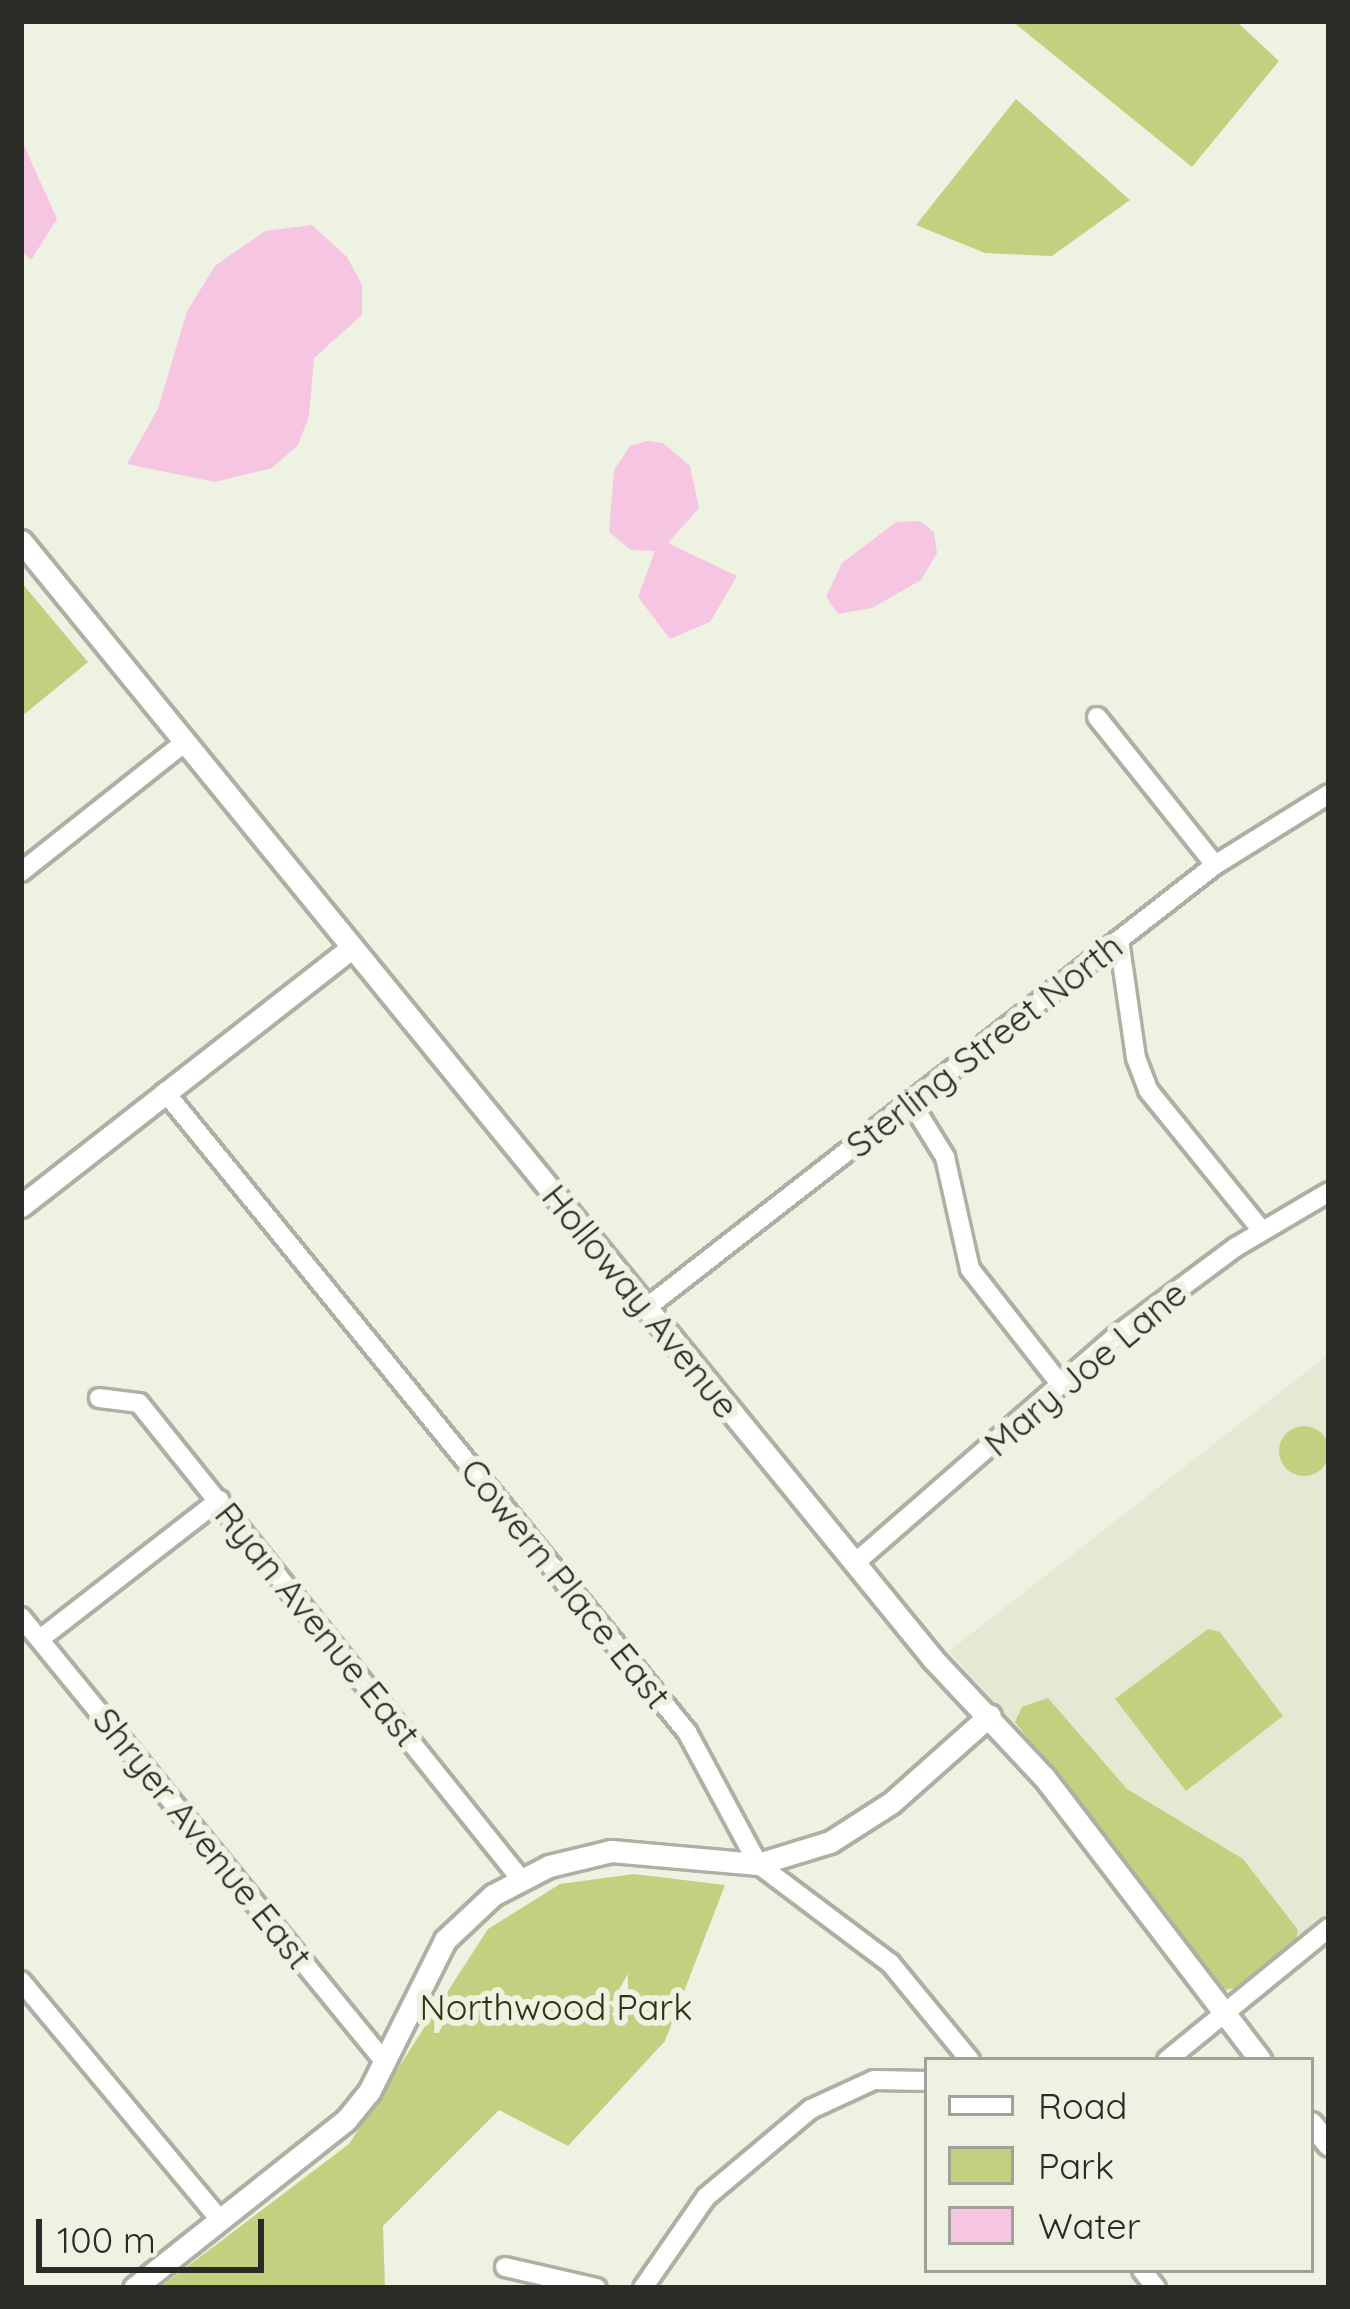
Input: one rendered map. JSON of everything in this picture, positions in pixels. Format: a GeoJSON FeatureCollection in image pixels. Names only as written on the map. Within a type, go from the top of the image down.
{"type":"FeatureCollection","features":[{"type":"Feature","properties":{"kind":"street","name":"Holloway Avenue"},"geometry":{"type":"LineString","coordinates":[[21,541],[855,1563],[990,1715],[1258,2057]]}},
{"type":"Feature","properties":{"kind":"street"},"geometry":{"type":"LineString","coordinates":[[1097,717],[1215,865]]}},
{"type":"Feature","properties":{"kind":"street"},"geometry":{"type":"LineString","coordinates":[[21,872],[185,742]]}},
{"type":"Feature","properties":{"kind":"street","name":"Sterling Street North"},"geometry":{"type":"LineString","coordinates":[[646,1307],[1215,865],[1329,794]]}},
{"type":"Feature","properties":{"kind":"street"},"geometry":{"type":"LineString","coordinates":[[1119,940],[1136,1058],[1148,1090],[1262,1231]]}},
{"type":"Feature","properties":{"kind":"street"},"geometry":{"type":"LineString","coordinates":[[21,1206],[352,946]]}},
{"type":"Feature","properties":{"kind":"street","name":"Cowern Place East"},"geometry":{"type":"LineString","coordinates":[[165,1092],[687,1732],[758,1864],[890,1963],[968,2057]]}},
{"type":"Feature","properties":{"kind":"street"},"geometry":{"type":"LineString","coordinates":[[911,1102],[945,1157],[970,1269],[1061,1384]]}},
{"type":"Feature","properties":{"kind":"street","name":"Mary Joe Lane"},"geometry":{"type":"LineString","coordinates":[[855,1563],[1061,1384],[1262,1231],[1329,1192]]}},
{"type":"Feature","properties":{"kind":"street","name":"Ryan Avenue East"},"geometry":{"type":"LineString","coordinates":[[99,1398],[139,1403],[520,1878]]}},
{"type":"Feature","properties":{"kind":"street"},"geometry":{"type":"LineString","coordinates":[[40,1639],[219,1500]]}},
{"type":"Feature","properties":{"kind":"street","name":"Shryer Avenue East"},"geometry":{"type":"LineString","coordinates":[[21,1617],[384,2061]]}},
{"type":"Feature","properties":{"kind":"street"},"geometry":{"type":"LineString","coordinates":[[136,2288],[346,2120],[384,2061],[445,1940],[520,1878],[611,1851],[758,1864],[855,1827],[990,1715]]}},
{"type":"Feature","properties":{"kind":"street"},"geometry":{"type":"LineString","coordinates":[[1171,2057],[1329,1928]]}},
{"type":"Feature","properties":{"kind":"street"},"geometry":{"type":"LineString","coordinates":[[21,1981],[219,2219]]}},
{"type":"Feature","properties":{"kind":"street"},"geometry":{"type":"LineString","coordinates":[[643,2288],[706,2197],[811,2109],[874,2080],[924,2081]]}},
{"type":"Feature","properties":{"kind":"street"},"geometry":{"type":"LineString","coordinates":[[506,2267],[597,2288]]}},
{"type":"Feature","properties":{"kind":"shaded area"},"geometry":{"type":"Polygon","coordinates":[[[1329,1354],[1329,1916],[1232,1991],[1222,1990],[1096,1820],[949,1651],[1329,1354]]]}},
{"type":"Feature","properties":{"kind":"green space"},"geometry":{"type":"Polygon","coordinates":[[[1012,21],[1236,21],[1279,61],[1192,167],[1012,21]]]}},
{"type":"Feature","properties":{"kind":"green space"},"geometry":{"type":"Polygon","coordinates":[[[1016,99],[1130,200],[1052,256],[985,253],[916,225],[1016,99]]]}},
{"type":"Feature","properties":{"kind":"green space"},"geometry":{"type":"Polygon","coordinates":[[[21,582],[88,662],[21,717],[21,582]]]}},
{"type":"Feature","properties":{"kind":"green space"},"geometry":{"type":"Polygon","coordinates":[[[1304,1426],[1322,1433],[1329,1451],[1322,1469],[1304,1476],[1286,1469],[1279,1451],[1286,1433],[1304,1426]]]}},
{"type":"Feature","properties":{"kind":"green space"},"geometry":{"type":"Polygon","coordinates":[[[1208,1629],[1220,1632],[1283,1716],[1186,1791],[1115,1699],[1208,1629]]]}},
{"type":"Feature","properties":{"kind":"green space"},"geometry":{"type":"Polygon","coordinates":[[[1048,1698],[1127,1789],[1243,1859],[1298,1930],[1296,1939],[1236,1988],[1222,1990],[1015,1722],[1022,1707],[1048,1698]]]}},
{"type":"Feature","properties":{"kind":"green space","name":"Northwood Park"},"geometry":{"type":"Polygon","coordinates":[[[634,1874],[725,1885],[665,2041],[568,2146],[499,2110],[383,2226],[385,2288],[159,2288],[349,2144],[488,1929],[560,1884],[634,1874]]]}},
{"type":"Feature","properties":{"kind":"water"},"geometry":{"type":"Polygon","coordinates":[[[21,139],[57,219],[31,260],[21,251],[21,139]]]}},
{"type":"Feature","properties":{"kind":"water"},"geometry":{"type":"Polygon","coordinates":[[[312,225],[347,257],[362,285],[362,315],[314,358],[309,416],[298,445],[272,468],[215,482],[127,464],[158,409],[187,311],[215,266],[265,231],[312,225]]]}},
{"type":"Feature","properties":{"kind":"water"},"geometry":{"type":"Polygon","coordinates":[[[663,443],[690,466],[699,508],[668,543],[737,576],[710,622],[670,639],[638,597],[655,551],[631,550],[609,532],[614,470],[630,446],[663,443]]]}},
{"type":"Feature","properties":{"kind":"water"},"geometry":{"type":"Polygon","coordinates":[[[920,521],[934,532],[937,553],[921,580],[872,608],[838,614],[826,597],[842,563],[896,522],[920,521]]]}}]}
